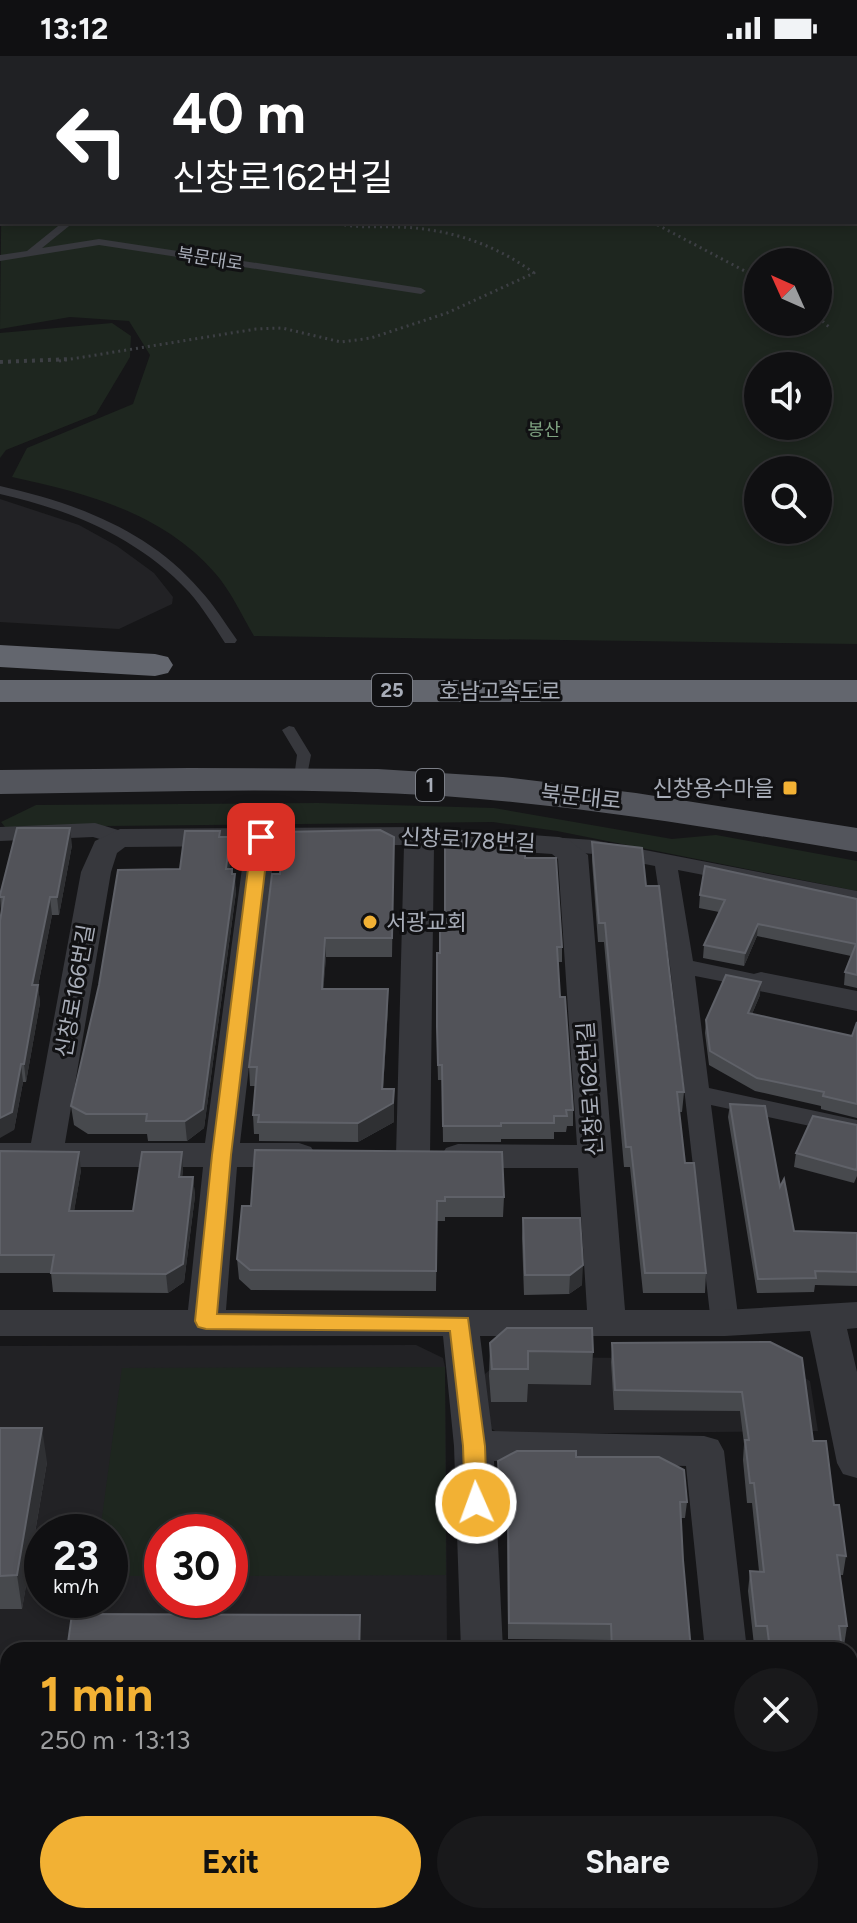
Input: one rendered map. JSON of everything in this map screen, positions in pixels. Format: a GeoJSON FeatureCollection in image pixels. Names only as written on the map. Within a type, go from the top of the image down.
{"type":"FeatureCollection","features":[{"type":"Feature","properties":{"kind":"highway"},"geometry":{"type":"LineString","coordinates":[[0,656],[41,656],[205,670]]}},
{"type":"Feature","properties":{"kind":"highway","name":"호남고속도로"},"geometry":{"type":"LineString","coordinates":[[0,671],[857,670]]}},
{"type":"Feature","properties":{"kind":"highway","name":"호남고속도로"},"geometry":{"type":"LineString","coordinates":[[0,691],[857,691]]}},
{"type":"Feature","properties":{"kind":"highway"},"geometry":{"type":"LineString","coordinates":[[0,714],[333,705],[502,691]]}},
{"type":"Feature","properties":{"kind":"main road","name":"북문대로"},"geometry":{"type":"LineString","coordinates":[[0,758],[298,754],[533,769],[676,787],[857,816]]}},
{"type":"Feature","properties":{"kind":"main road","name":"북문대로"},"geometry":{"type":"LineString","coordinates":[[0,782],[298,754],[500,789],[620,801],[857,840]]}},
{"type":"Feature","properties":{"kind":"street"},"geometry":{"type":"LineString","coordinates":[[0,834],[95,830],[120,838]]}},
{"type":"Feature","properties":{"kind":"street"},"geometry":{"type":"LineString","coordinates":[[419,836],[397,1156],[595,1157]]}},
{"type":"Feature","properties":{"kind":"street","name":"신창로178번길"},"geometry":{"type":"LineString","coordinates":[[120,838],[419,836],[665,860],[857,898]]}},
{"type":"Feature","properties":{"kind":"street"},"geometry":{"type":"LineString","coordinates":[[206,1321],[221,1155],[261,837]]}},
{"type":"Feature","properties":{"kind":"street","name":"신창로166번길"},"geometry":{"type":"LineString","coordinates":[[46,1155],[96,872],[103,848],[120,838]]}},
{"type":"Feature","properties":{"kind":"street","name":"신창로162번길"},"geometry":{"type":"LineString","coordinates":[[572,849],[607,1322]]}},
{"type":"Feature","properties":{"kind":"street"},"geometry":{"type":"LineString","coordinates":[[665,860],[682,966],[725,1323]]}},
{"type":"Feature","properties":{"kind":"street"},"geometry":{"type":"LineString","coordinates":[[682,966],[857,1001]]}},
{"type":"Feature","properties":{"kind":"street"},"geometry":{"type":"LineString","coordinates":[[695,1093],[857,1128]]}},
{"type":"Feature","properties":{"kind":"street"},"geometry":{"type":"LineString","coordinates":[[0,1155],[333,1156]]}},
{"type":"Feature","properties":{"kind":"street"},"geometry":{"type":"LineString","coordinates":[[0,1323],[725,1323],[841,1316],[857,1463]]}},
{"type":"Feature","properties":{"kind":"street"},"geometry":{"type":"LineString","coordinates":[[460,1323],[474,1446],[482,1642]]}},
{"type":"Feature","properties":{"kind":"street"},"geometry":{"type":"LineString","coordinates":[[474,1446],[704,1451],[725,1642]]}},
{"type":"Feature","properties":{"kind":"lane"},"geometry":{"type":"LineString","coordinates":[[29,254],[66,224]]}},
{"type":"Feature","properties":{"kind":"lane","name":"북문대로"},"geometry":{"type":"LineString","coordinates":[[0,258],[99,242],[421,291]]}},
{"type":"Feature","properties":{"kind":"lane"},"geometry":{"type":"LineString","coordinates":[[0,490],[63,506],[126,534],[151,551],[194,590],[230,640]]}},
{"type":"Feature","properties":{"kind":"path"},"geometry":{"type":"LineString","coordinates":[[656,224],[744,271]]}},
{"type":"Feature","properties":{"kind":"path"},"geometry":{"type":"LineString","coordinates":[[0,362],[53,362],[190,340]]}},
{"type":"Feature","properties":{"kind":"shaded area"},"geometry":{"type":"Polygon","coordinates":[[[0,499],[79,525],[117,546],[154,573],[173,597],[172,604],[119,629],[0,622],[0,499]]]}},
{"type":"Feature","properties":{"kind":"shaded area"},"geometry":{"type":"Polygon","coordinates":[[[416,1345],[443,1358],[447,1642],[0,1642],[0,1346],[416,1345]]]}},
{"type":"Feature","properties":{"kind":"shaded area"},"geometry":{"type":"Polygon","coordinates":[[[504,1357],[773,1359],[810,1381],[818,1431],[500,1434],[484,1424],[485,1374],[504,1357]]]}},
{"type":"Feature","properties":{"kind":"green space","name":"봉산"},"geometry":{"type":"Polygon","coordinates":[[[1,224],[857,224],[857,644],[254,636],[221,580],[172,535],[122,508],[68,490],[12,477],[27,448],[133,404],[150,355],[129,321],[70,317],[0,329],[1,224]]]}},
{"type":"Feature","properties":{"kind":"green space"},"geometry":{"type":"Polygon","coordinates":[[[112,323],[131,336],[130,357],[96,414],[6,450],[0,458],[0,333],[112,323]]]}},
{"type":"Feature","properties":{"kind":"green space"},"geometry":{"type":"Polygon","coordinates":[[[318,803],[494,808],[672,839],[716,835],[857,861],[857,891],[557,831],[493,822],[5,827],[1,822],[36,805],[318,803]]]}},
{"type":"Feature","properties":{"kind":"green space"},"geometry":{"type":"Polygon","coordinates":[[[445,1367],[446,1575],[248,1576],[248,1514],[144,1514],[144,1576],[128,1576],[128,1514],[102,1514],[122,1368],[445,1367]]]}},
{"type":"Feature","properties":{"kind":"building"},"geometry":{"type":"Polygon","coordinates":[[[17,828],[70,828],[57,897],[50,897],[32,985],[38,985],[24,1064],[21,1064],[12,1112],[0,1118],[0,921],[4,897],[0,895],[17,828]]]}},
{"type":"Feature","properties":{"kind":"building"},"geometry":{"type":"Polygon","coordinates":[[[380,830],[394,837],[392,938],[325,938],[322,989],[388,989],[382,1089],[394,1089],[393,1103],[358,1123],[258,1122],[259,1115],[253,1115],[257,1067],[249,1067],[272,874],[280,874],[282,832],[380,830]]]}},
{"type":"Feature","properties":{"kind":"building"},"geometry":{"type":"Polygon","coordinates":[[[185,831],[220,831],[219,837],[230,837],[226,869],[232,869],[232,874],[235,874],[203,1109],[185,1121],[146,1121],[147,1114],[86,1114],[71,1106],[99,985],[118,870],[180,869],[185,831]]]}},
{"type":"Feature","properties":{"kind":"building"},"geometry":{"type":"Polygon","coordinates":[[[445,841],[525,843],[525,858],[556,858],[562,947],[557,947],[560,997],[565,997],[573,1110],[566,1110],[567,1116],[554,1116],[554,1123],[443,1126],[442,1065],[438,1065],[437,953],[440,953],[440,913],[445,913],[445,841]]]}},
{"type":"Feature","properties":{"kind":"building"},"geometry":{"type":"Polygon","coordinates":[[[592,842],[642,848],[646,886],[659,886],[684,1092],[677,1092],[685,1163],[694,1163],[706,1273],[645,1273],[631,1147],[626,1147],[605,923],[599,923],[592,842]]]}},
{"type":"Feature","properties":{"kind":"building"},"geometry":{"type":"Polygon","coordinates":[[[705,866],[857,899],[857,975],[845,972],[856,944],[758,924],[745,953],[704,945],[725,900],[700,895],[705,866]]]}},
{"type":"Feature","properties":{"kind":"building"},"geometry":{"type":"Polygon","coordinates":[[[726,975],[761,982],[748,1013],[852,1036],[857,1022],[857,1104],[823,1096],[824,1092],[757,1078],[710,1051],[706,1020],[726,975]]]}},
{"type":"Feature","properties":{"kind":"building"},"geometry":{"type":"Polygon","coordinates":[[[730,1104],[765,1106],[780,1187],[784,1179],[794,1231],[857,1233],[857,1272],[815,1271],[816,1278],[758,1279],[730,1104]]]}},
{"type":"Feature","properties":{"kind":"building"},"geometry":{"type":"Polygon","coordinates":[[[813,1116],[857,1125],[856,1170],[796,1153],[813,1116]]]}},
{"type":"Feature","properties":{"kind":"building"},"geometry":{"type":"Polygon","coordinates":[[[255,1150],[502,1152],[504,1197],[445,1197],[445,1201],[437,1201],[436,1271],[250,1270],[237,1259],[242,1206],[251,1206],[255,1150]]]}},
{"type":"Feature","properties":{"kind":"building"},"geometry":{"type":"Polygon","coordinates":[[[0,1151],[79,1152],[69,1211],[133,1211],[142,1152],[182,1152],[179,1177],[193,1177],[183,1264],[166,1274],[51,1273],[54,1255],[0,1255],[0,1151]]]}},
{"type":"Feature","properties":{"kind":"building"},"geometry":{"type":"Polygon","coordinates":[[[523,1218],[580,1218],[583,1265],[570,1275],[525,1275],[523,1218]]]}},
{"type":"Feature","properties":{"kind":"building"},"geometry":{"type":"Polygon","coordinates":[[[507,1328],[592,1328],[593,1352],[528,1351],[528,1369],[492,1369],[490,1343],[507,1328]]]}},
{"type":"Feature","properties":{"kind":"building"},"geometry":{"type":"Polygon","coordinates":[[[770,1342],[802,1358],[813,1441],[826,1441],[834,1505],[839,1505],[846,1556],[837,1555],[847,1626],[839,1626],[841,1642],[769,1642],[767,1626],[756,1626],[750,1571],[764,1572],[754,1483],[750,1483],[745,1440],[749,1440],[742,1392],[615,1390],[612,1343],[770,1342]]]}},
{"type":"Feature","properties":{"kind":"building"},"geometry":{"type":"Polygon","coordinates":[[[0,1428],[42,1428],[27,1514],[24,1514],[17,1575],[0,1576],[0,1428]]]}},
{"type":"Feature","properties":{"kind":"building"},"geometry":{"type":"Polygon","coordinates":[[[517,1451],[576,1451],[576,1457],[659,1457],[684,1470],[687,1502],[680,1502],[690,1642],[612,1642],[611,1624],[509,1623],[508,1500],[500,1500],[498,1461],[517,1451]]]}},
{"type":"Feature","properties":{"kind":"building"},"geometry":{"type":"Polygon","coordinates":[[[128,1614],[144,1614],[144,1618],[360,1615],[359,1642],[68,1642],[71,1618],[128,1618],[128,1614]]]}},
{"type":"Feature","properties":{"kind":"place","name":"신창용수마을"},"geometry":{"type":"Point","coordinates":[790,788]}},
{"type":"Feature","properties":{"kind":"place","name":"서광교회"},"geometry":{"type":"Point","coordinates":[370,922]}},
{"type":"Feature","properties":{"kind":"route"},"geometry":{"type":"LineString","coordinates":[[261,837],[221,1155],[206,1321],[460,1323],[474,1446],[476,1503]]}}]}
